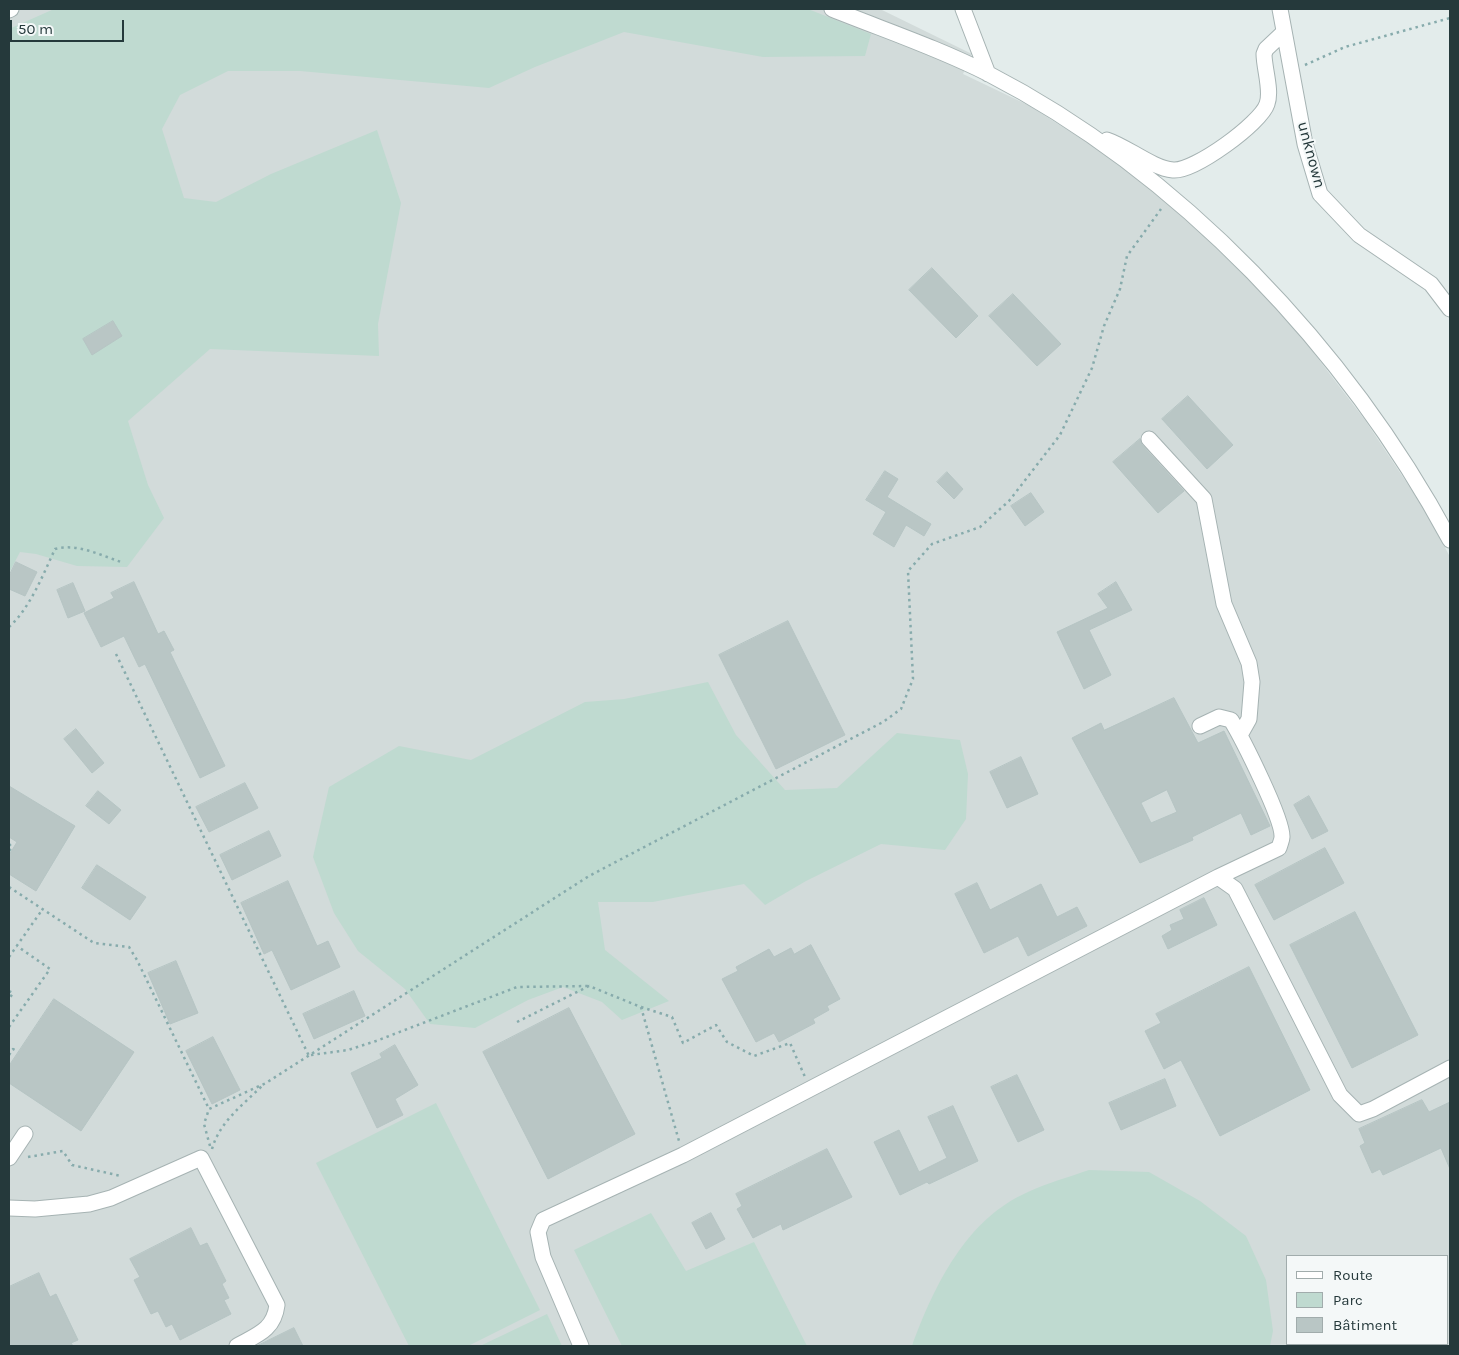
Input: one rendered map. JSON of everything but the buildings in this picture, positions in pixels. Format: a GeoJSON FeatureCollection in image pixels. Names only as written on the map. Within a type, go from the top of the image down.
{"type":"FeatureCollection","features":[{"type":"Feature","properties":{"kind":"street"},"geometry":{"type":"LineString","coordinates":[[832,9],[988,74],[1093,136],[1171,196],[1241,261],[1312,338],[1373,417],[1435,512],[1450,540]]}},
{"type":"Feature","properties":{"kind":"street"},"geometry":{"type":"LineString","coordinates":[[963,9],[988,74]]}},
{"type":"Feature","properties":{"kind":"street","name":"unknown"},"geometry":{"type":"LineString","coordinates":[[1280,9],[1305,144],[1320,194],[1359,235],[1432,284],[1450,309]]}},
{"type":"Feature","properties":{"kind":"street"},"geometry":{"type":"LineString","coordinates":[[1093,136],[1122,145],[1162,168],[1175,171],[1194,165],[1217,152],[1264,110],[1269,93],[1264,54],[1266,49],[1283,33]]}},
{"type":"Feature","properties":{"kind":"street"},"geometry":{"type":"LineString","coordinates":[[1148,439],[1204,499],[1224,604],[1249,664],[1252,682],[1249,719],[1240,735]]}},
{"type":"Feature","properties":{"kind":"street"},"geometry":{"type":"LineString","coordinates":[[581,1346],[543,1257],[538,1232],[543,1220],[683,1154],[1218,877],[1278,848],[1282,836],[1278,819],[1240,735],[1230,720],[1219,717],[1200,726]]}},
{"type":"Feature","properties":{"kind":"street"},"geometry":{"type":"LineString","coordinates":[[1218,877],[1235,889],[1340,1095],[1359,1114],[1373,1109],[1450,1068]]}},
{"type":"Feature","properties":{"kind":"street"},"geometry":{"type":"LineString","coordinates":[[9,1158],[25,1134]]}},
{"type":"Feature","properties":{"kind":"street"},"geometry":{"type":"LineString","coordinates":[[9,1208],[36,1209],[89,1204],[111,1198],[201,1158],[276,1306],[275,1319],[263,1332],[237,1346]]}},
{"type":"Feature","properties":{"kind":"path"},"geometry":{"type":"LineString","coordinates":[[1292,71],[1345,47],[1450,18]]}},
{"type":"Feature","properties":{"kind":"path"},"geometry":{"type":"LineString","coordinates":[[209,1109],[266,1083],[589,876],[883,722],[901,709],[912,679],[908,571],[932,544],[980,527],[1009,501],[1060,435],[1092,368],[1104,326],[1120,289],[1127,256],[1171,196]]}},
{"type":"Feature","properties":{"kind":"path"},"geometry":{"type":"LineString","coordinates":[[9,627],[16,620],[43,576],[55,549],[64,546],[84,549],[121,562]]}},
{"type":"Feature","properties":{"kind":"path"},"geometry":{"type":"LineString","coordinates":[[116,654],[309,1056]]}},
{"type":"Feature","properties":{"kind":"path"},"geometry":{"type":"LineString","coordinates":[[9,844],[12,846],[9,851]]}},
{"type":"Feature","properties":{"kind":"path"},"geometry":{"type":"LineString","coordinates":[[9,887],[94,943],[129,947],[209,1109],[204,1124],[212,1150],[216,1133],[222,1125],[266,1083]]}},
{"type":"Feature","properties":{"kind":"path"},"geometry":{"type":"LineString","coordinates":[[9,957],[42,910]]}},
{"type":"Feature","properties":{"kind":"path"},"geometry":{"type":"LineString","coordinates":[[9,1027],[50,969],[17,946]]}},
{"type":"Feature","properties":{"kind":"path"},"geometry":{"type":"LineString","coordinates":[[309,1056],[348,1050],[376,1041],[517,987],[588,986],[672,1017],[683,1043],[716,1025],[727,1042],[754,1056],[790,1043],[810,1089]]}},
{"type":"Feature","properties":{"kind":"path"},"geometry":{"type":"LineString","coordinates":[[517,1022],[588,986]]}},
{"type":"Feature","properties":{"kind":"path"},"geometry":{"type":"LineString","coordinates":[[9,991],[13,993],[9,999]]}},
{"type":"Feature","properties":{"kind":"path"},"geometry":{"type":"LineString","coordinates":[[641,1007],[683,1154]]}},
{"type":"Feature","properties":{"kind":"path"},"geometry":{"type":"LineString","coordinates":[[9,1056],[13,1049],[18,1052]]}},
{"type":"Feature","properties":{"kind":"path"},"geometry":{"type":"LineString","coordinates":[[27,1157],[63,1151],[72,1165],[125,1177]]}},
{"type":"Feature","properties":{"kind":"shaded area"},"geometry":{"type":"Polygon","coordinates":[[[9,9],[880,9],[972,54],[963,74],[1028,105],[1107,155],[1188,219],[1236,264],[1297,331],[1365,420],[1427,513],[1450,557],[1450,1346],[9,1346],[9,9]]]}},
{"type":"Feature","properties":{"kind":"green space"},"geometry":{"type":"Polygon","coordinates":[[[54,9],[808,9],[871,34],[865,56],[763,57],[624,32],[535,67],[489,88],[300,71],[228,71],[180,95],[162,129],[184,198],[216,202],[271,174],[377,130],[401,203],[378,324],[379,356],[210,349],[128,421],[148,485],[164,518],[127,567],[77,566],[36,554],[20,552],[9,573],[9,29],[54,9]]]}},
{"type":"Feature","properties":{"kind":"green space"},"geometry":{"type":"Polygon","coordinates":[[[708,682],[736,735],[785,790],[837,788],[897,733],[960,740],[968,774],[966,819],[945,850],[881,844],[806,881],[765,905],[744,884],[653,902],[598,902],[605,950],[669,1001],[622,1020],[602,1002],[563,987],[528,1000],[475,1028],[430,1024],[405,989],[358,951],[334,913],[313,857],[329,787],[399,746],[471,760],[585,702],[624,699],[708,682]]]}},
{"type":"Feature","properties":{"kind":"green space"},"geometry":{"type":"Polygon","coordinates":[[[436,1103],[540,1310],[468,1346],[409,1346],[316,1163],[436,1103]]]}},
{"type":"Feature","properties":{"kind":"green space"},"geometry":{"type":"Polygon","coordinates":[[[1089,1170],[1149,1172],[1200,1201],[1246,1236],[1266,1280],[1273,1331],[1270,1346],[912,1346],[942,1278],[970,1237],[987,1219],[1006,1204],[1028,1192],[1089,1170]]]}},
{"type":"Feature","properties":{"kind":"green space"},"geometry":{"type":"Polygon","coordinates":[[[651,1213],[686,1271],[754,1242],[807,1346],[622,1346],[574,1250],[651,1213]]]}},
{"type":"Feature","properties":{"kind":"green space"},"geometry":{"type":"Polygon","coordinates":[[[547,1314],[562,1346],[480,1346],[547,1314]]]}}]}
